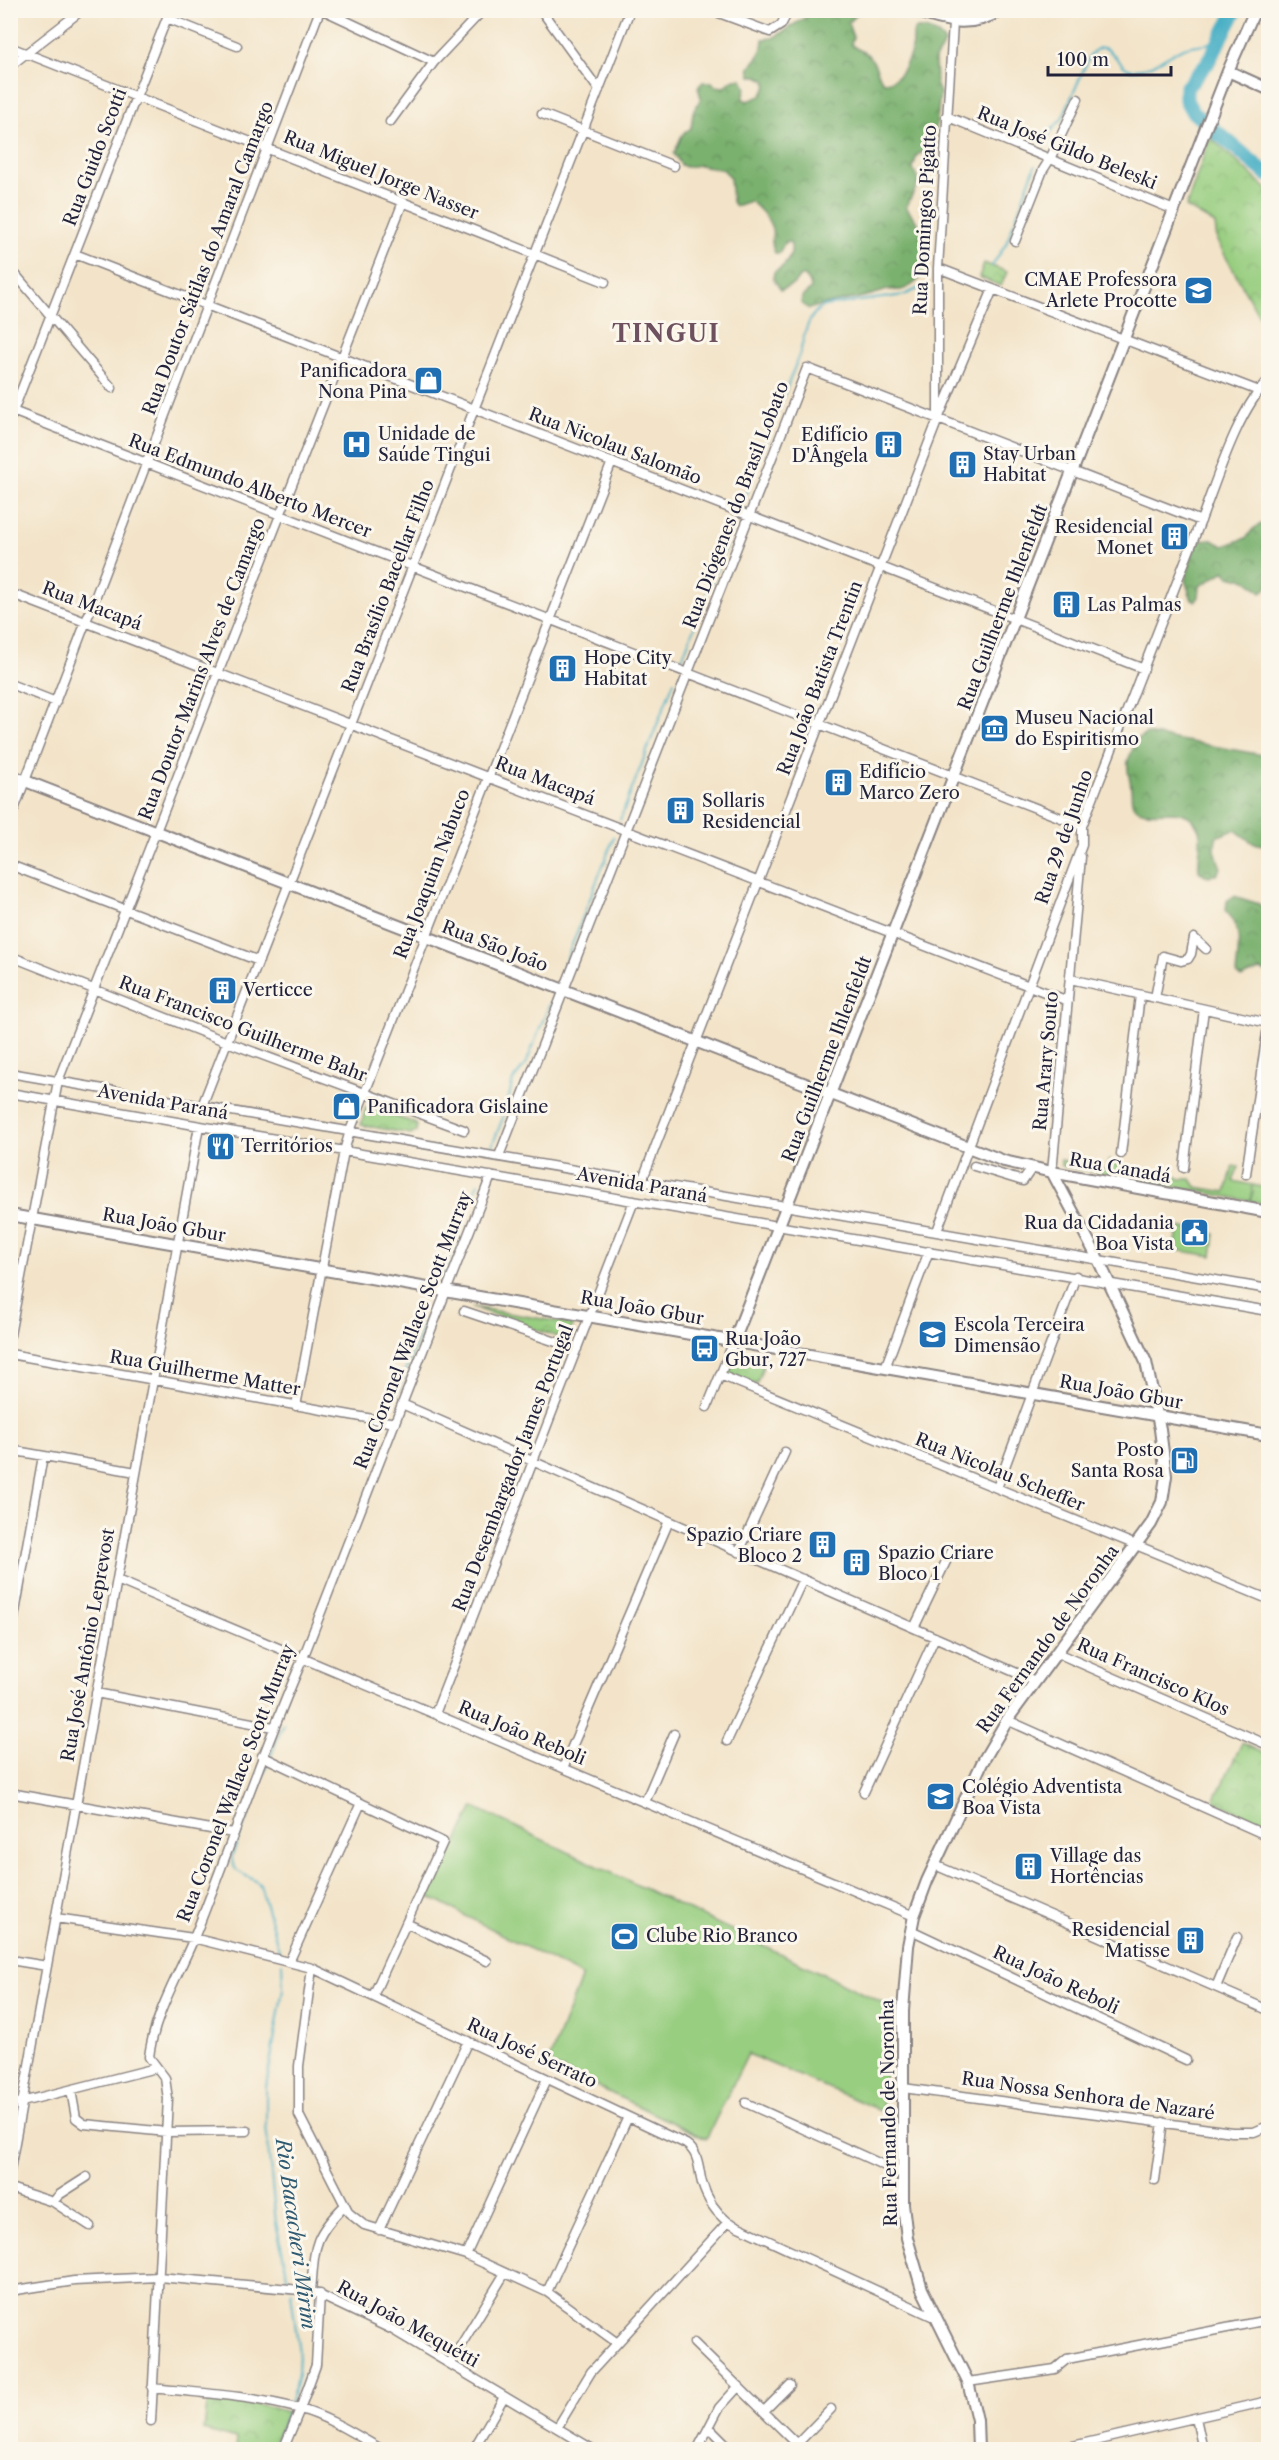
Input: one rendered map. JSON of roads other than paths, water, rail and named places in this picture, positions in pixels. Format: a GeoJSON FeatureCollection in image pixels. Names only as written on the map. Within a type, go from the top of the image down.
{"type":"FeatureCollection","features":[{"type":"Feature","properties":{"kind":"main road"},"geometry":{"type":"LineString","coordinates":[[913,10],[953,23],[974,22],[1001,10]]}},
{"type":"Feature","properties":{"kind":"main road","name":"Rua Guilherme Ihlenfeldt"},"geometry":{"type":"LineString","coordinates":[[734,1341],[1228,71],[1255,10]]}},
{"type":"Feature","properties":{"kind":"main road"},"geometry":{"type":"LineString","coordinates":[[1228,71],[1269,89]]}},
{"type":"Feature","properties":{"kind":"main road","name":"Rua São João"},"geometry":{"type":"LineString","coordinates":[[10,775],[968,1148]]}},
{"type":"Feature","properties":{"kind":"main road","name":"Rua Canadá"},"geometry":{"type":"LineString","coordinates":[[968,1148],[1032,1168],[1269,1212]]}},
{"type":"Feature","properties":{"kind":"main road"},"geometry":{"type":"LineString","coordinates":[[1052,1172],[1100,1264]]}},
{"type":"Feature","properties":{"kind":"main road","name":"Rua João Gbur"},"geometry":{"type":"LineString","coordinates":[[10,1215],[1269,1435]]}},
{"type":"Feature","properties":{"kind":"main road","name":"Rua Fernando de Noronha"},"geometry":{"type":"LineString","coordinates":[[978,2450],[977,2420],[968,2382],[922,2289],[911,2258],[905,2220],[903,2011],[911,1929],[935,1865],[982,1763],[1007,1720],[1136,1545],[1155,1517],[1164,1494],[1165,1468],[1158,1415],[1142,1351],[1100,1264]]}},
{"type":"Feature","properties":{"kind":"street"},"geometry":{"type":"LineString","coordinates":[[10,66],[82,10]]}},
{"type":"Feature","properties":{"kind":"street"},"geometry":{"type":"LineString","coordinates":[[322,10],[434,62]]}},
{"type":"Feature","properties":{"kind":"street","name":"Rua Doutor Sátilas do Amaral Camargo"},"geometry":{"type":"LineString","coordinates":[[10,820],[322,10]]}},
{"type":"Feature","properties":{"kind":"street"},"geometry":{"type":"LineString","coordinates":[[390,122],[434,62],[483,10]]}},
{"type":"Feature","properties":{"kind":"street"},"geometry":{"type":"LineString","coordinates":[[541,10],[599,90]]}},
{"type":"Feature","properties":{"kind":"street","name":"Rua Brasílio Bacellar Filho"},"geometry":{"type":"LineString","coordinates":[[202,1106],[630,10]]}},
{"type":"Feature","properties":{"kind":"street"},"geometry":{"type":"LineString","coordinates":[[711,10],[770,32],[781,25],[789,10]]}},
{"type":"Feature","properties":{"kind":"street"},"geometry":{"type":"LineString","coordinates":[[169,14],[237,46]]}},
{"type":"Feature","properties":{"kind":"street","name":"Rua Guido Scotti"},"geometry":{"type":"LineString","coordinates":[[12,414],[169,14]]}},
{"type":"Feature","properties":{"kind":"street","name":"Rua Domingos Pigatto"},"geometry":{"type":"LineString","coordinates":[[938,419],[938,268],[953,23]]}},
{"type":"Feature","properties":{"kind":"street","name":"Rua Miguel Jorge Nasser"},"geometry":{"type":"LineString","coordinates":[[10,47],[605,282]]}},
{"type":"Feature","properties":{"kind":"street"},"geometry":{"type":"LineString","coordinates":[[1015,241],[1043,170],[1078,99]]}},
{"type":"Feature","properties":{"kind":"street"},"geometry":{"type":"LineString","coordinates":[[542,114],[674,166]]}},
{"type":"Feature","properties":{"kind":"street","name":"Rua José Gildo Beleski"},"geometry":{"type":"LineString","coordinates":[[946,116],[1174,210]]}},
{"type":"Feature","properties":{"kind":"street","name":"Rua Doutor Marins Alves de Camargo"},"geometry":{"type":"LineString","coordinates":[[10,1335],[58,1081],[403,202]]}},
{"type":"Feature","properties":{"kind":"street","name":"Rua Nicolau Salomão"},"geometry":{"type":"LineString","coordinates":[[75,254],[1144,669]]}},
{"type":"Feature","properties":{"kind":"street"},"geometry":{"type":"LineString","coordinates":[[10,268],[112,388]]}},
{"type":"Feature","properties":{"kind":"street"},"geometry":{"type":"LineString","coordinates":[[938,268],[1259,390]]}},
{"type":"Feature","properties":{"kind":"street","name":"Rua João Batista Trentin"},"geometry":{"type":"LineString","coordinates":[[642,1181],[938,419],[993,290]]}},
{"type":"Feature","properties":{"kind":"street","name":"Rua Diógenes do Brasil Lobato"},"geometry":{"type":"LineString","coordinates":[[499,1156],[807,368],[938,419]]}},
{"type":"Feature","properties":{"kind":"street","name":"Rua 29 de Junho"},"geometry":{"type":"LineString","coordinates":[[937,1232],[1082,845],[1082,826],[1238,429],[1259,390],[1269,381]]}},
{"type":"Feature","properties":{"kind":"street","name":"Rua Edmundo Alberto Mercer"},"geometry":{"type":"LineString","coordinates":[[12,414],[147,463],[1082,826]]}},
{"type":"Feature","properties":{"kind":"street"},"geometry":{"type":"LineString","coordinates":[[938,419],[1201,521]]}},
{"type":"Feature","properties":{"kind":"street","name":"Rua Joaquim Nabuco"},"geometry":{"type":"LineString","coordinates":[[296,1406],[344,1150],[350,1131],[612,462]]}},
{"type":"Feature","properties":{"kind":"street","name":"Rua Macapá"},"geometry":{"type":"LineString","coordinates":[[10,593],[1068,1001]]}},
{"type":"Feature","properties":{"kind":"street"},"geometry":{"type":"LineString","coordinates":[[10,684],[56,702]]}},
{"type":"Feature","properties":{"kind":"street","name":"Rua Arary Souto"},"geometry":{"type":"LineString","coordinates":[[1052,1172],[1082,845]]}},
{"type":"Feature","properties":{"kind":"street"},"geometry":{"type":"LineString","coordinates":[[10,865],[259,961]]}},
{"type":"Feature","properties":{"kind":"street"},"geometry":{"type":"LineString","coordinates":[[1155,998],[1163,956],[1180,961],[1188,959],[1194,938],[1206,949]]}},
{"type":"Feature","properties":{"kind":"street","name":"Rua Francisco Guilherme Bahr"},"geometry":{"type":"LineString","coordinates":[[10,956],[227,1042],[464,1130]]}},
{"type":"Feature","properties":{"kind":"street"},"geometry":{"type":"LineString","coordinates":[[1070,980],[1269,1024],[1246,1174]]}},
{"type":"Feature","properties":{"kind":"street"},"geometry":{"type":"LineString","coordinates":[[1121,1155],[1140,995]]}},
{"type":"Feature","properties":{"kind":"street"},"geometry":{"type":"LineString","coordinates":[[1184,1168],[1204,1008]]}},
{"type":"Feature","properties":{"kind":"street","name":"Avenida Paraná"},"geometry":{"type":"LineString","coordinates":[[10,1073],[642,1181],[929,1251],[1269,1311]]}},
{"type":"Feature","properties":{"kind":"street","name":"Avenida Paraná"},"geometry":{"type":"LineString","coordinates":[[10,1093],[634,1200],[937,1232],[1100,1264],[1269,1289]]}},
{"type":"Feature","properties":{"kind":"street","name":"Rua José Antônio Leprevost"},"geometry":{"type":"LineString","coordinates":[[10,2170],[199,1125]]}},
{"type":"Feature","properties":{"kind":"street"},"geometry":{"type":"LineString","coordinates":[[997,1158],[1001,1176]]}},
{"type":"Feature","properties":{"kind":"street"},"geometry":{"type":"LineString","coordinates":[[974,1166],[1023,1181],[1032,1168]]}},
{"type":"Feature","properties":{"kind":"street","name":"Rua Coronel Wallace Scott Murray"},"geometry":{"type":"LineString","coordinates":[[149,2056],[153,2036],[193,1938],[273,1727],[303,1658],[491,1176]]}},
{"type":"Feature","properties":{"kind":"street","name":"Rua Desembargador James Portugal"},"geometry":{"type":"LineString","coordinates":[[435,1714],[634,1200]]}},
{"type":"Feature","properties":{"kind":"street"},"geometry":{"type":"LineString","coordinates":[[885,1368],[929,1251]]}},
{"type":"Feature","properties":{"kind":"street"},"geometry":{"type":"LineString","coordinates":[[997,1488],[1076,1276]]}},
{"type":"Feature","properties":{"kind":"street"},"geometry":{"type":"LineString","coordinates":[[464,1311],[577,1349]]}},
{"type":"Feature","properties":{"kind":"street"},"geometry":{"type":"LineString","coordinates":[[707,1407],[734,1341]]}},
{"type":"Feature","properties":{"kind":"street","name":"Rua Guilherme Matter"},"geometry":{"type":"LineString","coordinates":[[10,1354],[394,1423]]}},
{"type":"Feature","properties":{"kind":"street","name":"Rua Nicolau Scheffer"},"geometry":{"type":"LineString","coordinates":[[720,1375],[1269,1599]]}},
{"type":"Feature","properties":{"kind":"street"},"geometry":{"type":"LineString","coordinates":[[402,1404],[1035,1681]]}},
{"type":"Feature","properties":{"kind":"street"},"geometry":{"type":"LineString","coordinates":[[10,1450],[136,1472]]}},
{"type":"Feature","properties":{"kind":"street"},"geometry":{"type":"LineString","coordinates":[[740,1552],[785,1452]]}},
{"type":"Feature","properties":{"kind":"street"},"geometry":{"type":"LineString","coordinates":[[10,1640],[43,1456]]}},
{"type":"Feature","properties":{"kind":"street"},"geometry":{"type":"LineString","coordinates":[[563,1768],[669,1521]]}},
{"type":"Feature","properties":{"kind":"street"},"geometry":{"type":"LineString","coordinates":[[914,1628],[952,1549]]}},
{"type":"Feature","properties":{"kind":"street"},"geometry":{"type":"LineString","coordinates":[[727,1741],[803,1579]]}},
{"type":"Feature","properties":{"kind":"street","name":"Rua João Reboli"},"geometry":{"type":"LineString","coordinates":[[117,1580],[914,1916]]}},
{"type":"Feature","properties":{"kind":"street"},"geometry":{"type":"LineString","coordinates":[[864,1792],[934,1637]]}},
{"type":"Feature","properties":{"kind":"street","name":"Rua Francisco Klos"},"geometry":{"type":"LineString","coordinates":[[1056,1653],[1269,1745]]}},
{"type":"Feature","properties":{"kind":"street"},"geometry":{"type":"LineString","coordinates":[[96,1694],[273,1727]]}},
{"type":"Feature","properties":{"kind":"street"},"geometry":{"type":"LineString","coordinates":[[1007,1720],[1269,1836]]}},
{"type":"Feature","properties":{"kind":"street"},"geometry":{"type":"LineString","coordinates":[[645,1802],[674,1734]]}},
{"type":"Feature","properties":{"kind":"street"},"geometry":{"type":"LineString","coordinates":[[262,1756],[443,1842],[373,1996]]}},
{"type":"Feature","properties":{"kind":"street"},"geometry":{"type":"LineString","coordinates":[[10,1794],[233,1833]]}},
{"type":"Feature","properties":{"kind":"street"},"geometry":{"type":"LineString","coordinates":[[284,1959],[361,1803]]}},
{"type":"Feature","properties":{"kind":"street"},"geometry":{"type":"LineString","coordinates":[[935,1865],[1269,2010]]}},
{"type":"Feature","properties":{"kind":"street","name":"Rua José Serrato"},"geometry":{"type":"LineString","coordinates":[[56,1918],[193,1938],[284,1959],[312,1968],[691,2148],[696,2154],[706,2194],[716,2210],[729,2222],[934,2317]]}},
{"type":"Feature","properties":{"kind":"street"},"geometry":{"type":"LineString","coordinates":[[406,1923],[487,1960]]}},
{"type":"Feature","properties":{"kind":"street","name":"Rua João Reboli"},"geometry":{"type":"LineString","coordinates":[[911,1929],[1186,2060]]}},
{"type":"Feature","properties":{"kind":"street"},"geometry":{"type":"LineString","coordinates":[[1216,1987],[1237,1937]]}},
{"type":"Feature","properties":{"kind":"street"},"geometry":{"type":"LineString","coordinates":[[10,1960],[47,1966]]}},
{"type":"Feature","properties":{"kind":"street"},"geometry":{"type":"LineString","coordinates":[[312,1968],[299,2066],[299,2115],[344,2206],[358,2222],[466,2255],[547,2292],[616,2342]]}},
{"type":"Feature","properties":{"kind":"street"},"geometry":{"type":"LineString","coordinates":[[379,2230],[468,2041]]}},
{"type":"Feature","properties":{"kind":"street"},"geometry":{"type":"LineString","coordinates":[[136,2073],[149,2056],[162,2073],[167,2085],[167,2132],[151,2421]]}},
{"type":"Feature","properties":{"kind":"street"},"geometry":{"type":"LineString","coordinates":[[10,2105],[156,2068]]}},
{"type":"Feature","properties":{"kind":"street"},"geometry":{"type":"LineString","coordinates":[[466,2255],[548,2079]]}},
{"type":"Feature","properties":{"kind":"street","name":"Rua Nossa Senhora de Nazaré"},"geometry":{"type":"LineString","coordinates":[[903,2088],[1243,2133],[1254,2132],[1269,2126]]}},
{"type":"Feature","properties":{"kind":"street"},"geometry":{"type":"LineString","coordinates":[[71,2090],[76,2118],[80,2123],[167,2132],[247,2131]]}},
{"type":"Feature","properties":{"kind":"street"},"geometry":{"type":"LineString","coordinates":[[746,2103],[903,2174]]}},
{"type":"Feature","properties":{"kind":"street"},"geometry":{"type":"LineString","coordinates":[[547,2292],[628,2117]]}},
{"type":"Feature","properties":{"kind":"street"},"geometry":{"type":"LineString","coordinates":[[1155,2180],[1163,2122]]}},
{"type":"Feature","properties":{"kind":"street"},"geometry":{"type":"LineString","coordinates":[[53,2202],[59,2194],[87,2177]]}},
{"type":"Feature","properties":{"kind":"street"},"geometry":{"type":"LineString","coordinates":[[10,2188],[53,2202],[90,2226]]}},
{"type":"Feature","properties":{"kind":"street"},"geometry":{"type":"LineString","coordinates":[[283,2450],[315,2365],[314,2259],[320,2234],[344,2206]]}},
{"type":"Feature","properties":{"kind":"street"},"geometry":{"type":"LineString","coordinates":[[556,2428],[586,2379],[616,2342],[729,2222]]}},
{"type":"Feature","properties":{"kind":"street"},"geometry":{"type":"LineString","coordinates":[[450,2364],[505,2273]]}},
{"type":"Feature","properties":{"kind":"street","name":"Rua João Mequétti"},"geometry":{"type":"LineString","coordinates":[[10,2291],[74,2282],[159,2277],[316,2292],[393,2330],[594,2450]]}},
{"type":"Feature","properties":{"kind":"street"},"geometry":{"type":"LineString","coordinates":[[968,2382],[1055,2369],[1067,2359],[1269,2320]]}},
{"type":"Feature","properties":{"kind":"street"},"geometry":{"type":"LineString","coordinates":[[694,2343],[800,2447],[831,2409]]}},
{"type":"Feature","properties":{"kind":"street"},"geometry":{"type":"LineString","coordinates":[[764,2411],[790,2385]]}},
{"type":"Feature","properties":{"kind":"street"},"geometry":{"type":"LineString","coordinates":[[697,2450],[719,2408],[739,2386]]}},
{"type":"Feature","properties":{"kind":"street"},"geometry":{"type":"LineString","coordinates":[[153,2388],[261,2400],[298,2409],[329,2421],[383,2450]]}},
{"type":"Feature","properties":{"kind":"street"},"geometry":{"type":"LineString","coordinates":[[473,2450],[504,2397]]}},
{"type":"Feature","properties":{"kind":"street"},"geometry":{"type":"LineString","coordinates":[[1055,2450],[1078,2447],[1269,2401]]}},
{"type":"Feature","properties":{"kind":"street"},"geometry":{"type":"LineString","coordinates":[[1196,2418],[1203,2450]]}},
{"type":"Feature","properties":{"kind":"street"},"geometry":{"type":"LineString","coordinates":[[709,2427],[732,2450]]}},
{"type":"Feature","properties":{"kind":"waterway"},"geometry":{"type":"LineString","coordinates":[[1236,10],[1208,62],[1186,88],[1186,100],[1192,111],[1268,175]]}},
{"type":"Feature","properties":{"kind":"waterway","name":"Rio Bacacheri Mirim"},"geometry":{"type":"LineString","coordinates":[[1044,144],[1051,131],[1062,119],[1089,57],[1096,50],[1107,49],[1122,64],[1133,70],[1154,64],[1184,48],[1221,40]]}},
{"type":"Feature","properties":{"kind":"waterway","name":"Rio Bacacheri Mirim"},"geometry":{"type":"LineString","coordinates":[[992,266],[1006,244],[1035,166]]}},
{"type":"Feature","properties":{"kind":"waterway","name":"Rio Bacacheri Mirim"},"geometry":{"type":"LineString","coordinates":[[743,501],[800,353],[807,326],[814,314],[824,306],[904,295],[920,288]]}},
{"type":"Feature","properties":{"kind":"waterway","name":"Rio Bacacheri Mirim"},"geometry":{"type":"LineString","coordinates":[[680,664],[735,521]]}},
{"type":"Feature","properties":{"kind":"waterway","name":"Rio Bacacheri Mirim"},"geometry":{"type":"LineString","coordinates":[[620,820],[674,681]]}},
{"type":"Feature","properties":{"kind":"waterway","name":"Rio Bacacheri Mirim"},"geometry":{"type":"LineString","coordinates":[[563,968],[614,837]]}},
{"type":"Feature","properties":{"kind":"waterway","name":"Rio Bacacheri Mirim"},"geometry":{"type":"LineString","coordinates":[[492,1146],[506,1110],[513,1080],[526,1064],[550,1003]]}},
{"type":"Feature","properties":{"kind":"waterway","name":"Rio Bacacheri Mirim"},"geometry":{"type":"LineString","coordinates":[[440,1282],[478,1183]]}},
{"type":"Feature","properties":{"kind":"waterway","name":"Rio Bacacheri Mirim"},"geometry":{"type":"LineString","coordinates":[[397,1394],[431,1305]]}},
{"type":"Feature","properties":{"kind":"waterway","name":"Rio Bacacheri Mirim"},"geometry":{"type":"LineString","coordinates":[[281,1957],[260,1885],[234,1867],[232,1856],[283,1724]]}},
{"type":"Feature","properties":{"kind":"waterway","name":"Rio Bacacheri Mirim"},"geometry":{"type":"LineString","coordinates":[[282,1963],[283,1989],[266,2087],[266,2126],[276,2223],[290,2286]]}},
{"type":"Feature","properties":{"kind":"waterway","name":"Rio Bacacheri Mirim"},"geometry":{"type":"LineString","coordinates":[[290,2404],[298,2374],[299,2353],[291,2292]]}},
{"type":"Feature","properties":{"kind":"waterway","name":"Rio Bacacheri Mirim"},"geometry":{"type":"LineString","coordinates":[[275,2450],[288,2410]]}},
{"type":"Feature","properties":{"kind":"place","name":"CMAE Professora Arlete Procotte"},"geometry":{"type":"Point","coordinates":[1198,290]}},
{"type":"Feature","properties":{"kind":"place","name":"Panificadora Nona Pina"},"geometry":{"type":"Point","coordinates":[428,381]}},
{"type":"Feature","properties":{"kind":"place","name":"Unidade de Saúde Tingui"},"geometry":{"type":"Point","coordinates":[357,444]}},
{"type":"Feature","properties":{"kind":"place","name":"Edifício D'Ângela"},"geometry":{"type":"Point","coordinates":[889,445]}},
{"type":"Feature","properties":{"kind":"place","name":"Stay Urban Habitat"},"geometry":{"type":"Point","coordinates":[962,464]}},
{"type":"Feature","properties":{"kind":"place","name":"Residencial Monet"},"geometry":{"type":"Point","coordinates":[1174,537]}},
{"type":"Feature","properties":{"kind":"place","name":"Las Palmas"},"geometry":{"type":"Point","coordinates":[1066,605]}},
{"type":"Feature","properties":{"kind":"place","name":"Hope City Habitat"},"geometry":{"type":"Point","coordinates":[563,668]}},
{"type":"Feature","properties":{"kind":"place","name":"Museu Nacional do Espiritismo"},"geometry":{"type":"Point","coordinates":[994,728]}},
{"type":"Feature","properties":{"kind":"place","name":"Edifício Marco Zero"},"geometry":{"type":"Point","coordinates":[838,782]}},
{"type":"Feature","properties":{"kind":"place","name":"Sollaris Residencial"},"geometry":{"type":"Point","coordinates":[681,811]}},
{"type":"Feature","properties":{"kind":"place","name":"Verticce"},"geometry":{"type":"Point","coordinates":[222,990]}},
{"type":"Feature","properties":{"kind":"place","name":"Panificadora Gislaine"},"geometry":{"type":"Point","coordinates":[346,1107]}},
{"type":"Feature","properties":{"kind":"place","name":"Territórios"},"geometry":{"type":"Point","coordinates":[220,1146]}},
{"type":"Feature","properties":{"kind":"place","name":"Rua da Cidadania Boa Vista"},"geometry":{"type":"Point","coordinates":[1195,1233]}},
{"type":"Feature","properties":{"kind":"place","name":"Escola Terceira Dimensão"},"geometry":{"type":"Point","coordinates":[933,1335]}},
{"type":"Feature","properties":{"kind":"place","name":"Rua João Gbur, 727"},"geometry":{"type":"Point","coordinates":[704,1349]}},
{"type":"Feature","properties":{"kind":"place","name":"Posto Santa Rosa"},"geometry":{"type":"Point","coordinates":[1185,1460]}},
{"type":"Feature","properties":{"kind":"place","name":"Spazio Criare Bloco 2"},"geometry":{"type":"Point","coordinates":[823,1545]}},
{"type":"Feature","properties":{"kind":"place","name":"Spazio Criare Bloco 1"},"geometry":{"type":"Point","coordinates":[857,1563]}},
{"type":"Feature","properties":{"kind":"place","name":"Colégio Adventista Boa Vista"},"geometry":{"type":"Point","coordinates":[941,1797]}},
{"type":"Feature","properties":{"kind":"place","name":"Village das Hortências"},"geometry":{"type":"Point","coordinates":[1029,1866]}},
{"type":"Feature","properties":{"kind":"place","name":"Clube Rio Branco"},"geometry":{"type":"Point","coordinates":[625,1936]}},
{"type":"Feature","properties":{"kind":"place","name":"Residencial Matisse"},"geometry":{"type":"Point","coordinates":[1191,1940]}},
{"type":"Feature","properties":{"kind":"district","name":"TINGUI"},"geometry":{"type":"Point","coordinates":[666,334]}}]}
